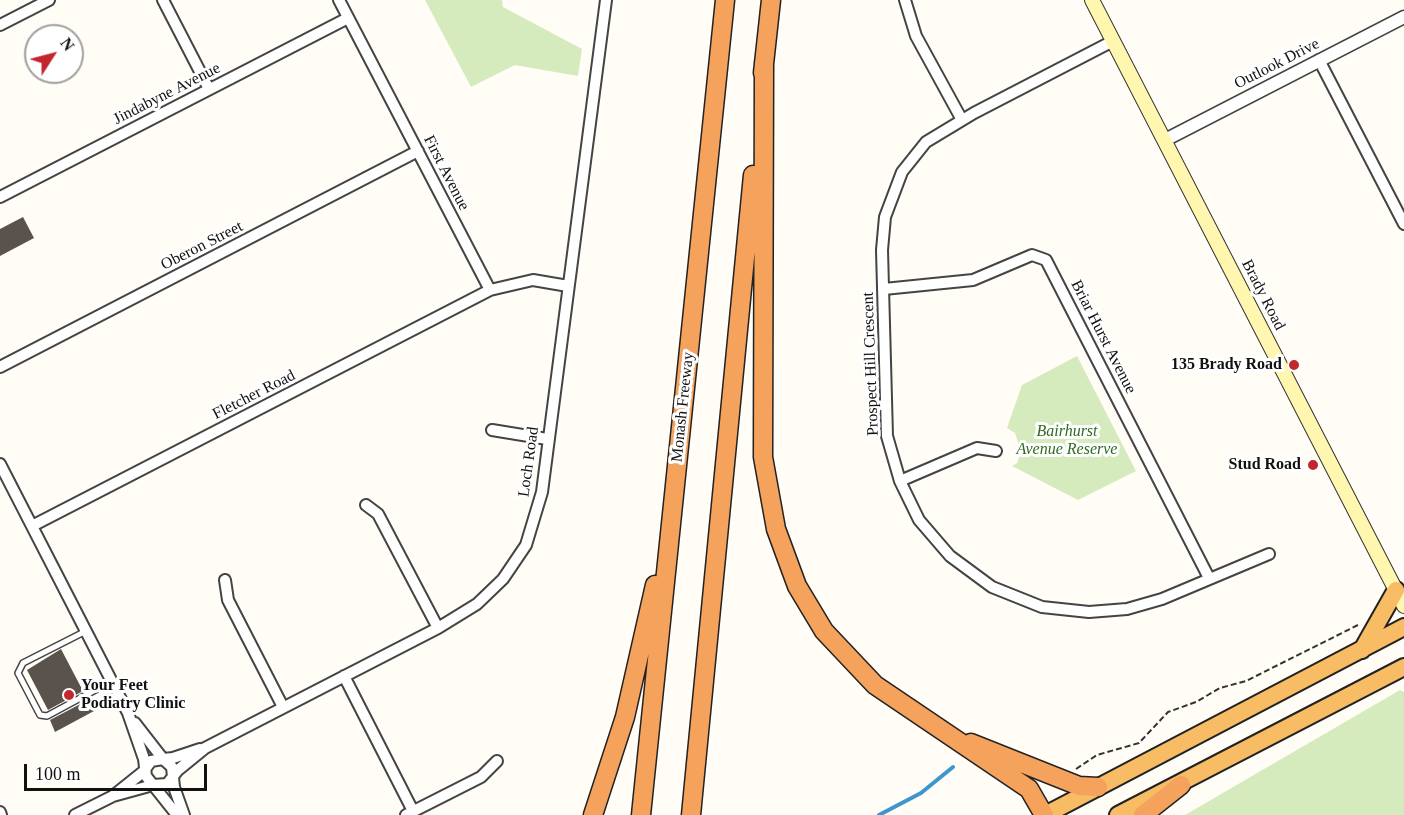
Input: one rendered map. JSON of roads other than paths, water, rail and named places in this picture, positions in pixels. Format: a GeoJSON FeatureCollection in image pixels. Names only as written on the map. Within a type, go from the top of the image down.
{"type":"FeatureCollection","features":[{"type":"Feature","properties":{"kind":"highway","name":"Monash Freeway"},"geometry":{"type":"LineString","coordinates":[[641,815],[725,0]]}},
{"type":"Feature","properties":{"kind":"highway"},"geometry":{"type":"LineString","coordinates":[[691,815],[771,0]]}},
{"type":"Feature","properties":{"kind":"highway"},"geometry":{"type":"LineString","coordinates":[[764,62],[763,457],[776,529],[797,586],[824,631],[876,685],[1029,789],[1044,815],[1404,627]]}},
{"type":"Feature","properties":{"kind":"highway"},"geometry":{"type":"LineString","coordinates":[[593,815],[625,717],[672,510]]}},
{"type":"Feature","properties":{"kind":"highway"},"geometry":{"type":"LineString","coordinates":[[1362,650],[1396,584]]}},
{"type":"Feature","properties":{"kind":"highway"},"geometry":{"type":"LineString","coordinates":[[1118,815],[1181,785],[1401,671]]}},
{"type":"Feature","properties":{"kind":"highway"},"geometry":{"type":"LineString","coordinates":[[960,743],[975,743],[1079,786],[1098,787]]}},
{"type":"Feature","properties":{"kind":"highway"},"geometry":{"type":"LineString","coordinates":[[1143,815],[1181,785]]}},
{"type":"Feature","properties":{"kind":"main road","name":"Brady Road"},"geometry":{"type":"LineString","coordinates":[[1092,0],[1396,584],[1404,606]]}},
{"type":"Feature","properties":{"kind":"street"},"geometry":{"type":"LineString","coordinates":[[0,26],[49,0]]}},
{"type":"Feature","properties":{"kind":"street"},"geometry":{"type":"LineString","coordinates":[[163,0],[209,89]]}},
{"type":"Feature","properties":{"kind":"street","name":"First Avenue"},"geometry":{"type":"LineString","coordinates":[[339,0],[490,290]]}},
{"type":"Feature","properties":{"kind":"street","name":"Loch Road"},"geometry":{"type":"LineString","coordinates":[[163,759],[205,748],[438,628],[477,604],[504,579],[526,545],[542,492],[547,439],[606,0]]}},
{"type":"Feature","properties":{"kind":"street"},"geometry":{"type":"LineString","coordinates":[[905,0],[916,36],[962,120]]}},
{"type":"Feature","properties":{"kind":"street","name":"Outlook Drive"},"geometry":{"type":"LineString","coordinates":[[1165,140],[1404,17]]}},
{"type":"Feature","properties":{"kind":"street","name":"Jindabyne Avenue"},"geometry":{"type":"LineString","coordinates":[[0,198],[348,18]]}},
{"type":"Feature","properties":{"kind":"street","name":"Prospect Hill Crescent"},"geometry":{"type":"LineString","coordinates":[[1113,41],[962,120],[926,142],[902,172],[885,217],[882,250],[887,436],[900,481],[919,520],[950,556],[993,587],[1042,607],[1089,612],[1127,609],[1162,599],[1269,554]]}},
{"type":"Feature","properties":{"kind":"street"},"geometry":{"type":"LineString","coordinates":[[1319,60],[1404,224]]}},
{"type":"Feature","properties":{"kind":"street","name":"Oberon Street"},"geometry":{"type":"LineString","coordinates":[[0,367],[418,151]]}},
{"type":"Feature","properties":{"kind":"street","name":"Briar Hurst Avenue"},"geometry":{"type":"LineString","coordinates":[[884,289],[973,280],[1032,255],[1046,260],[1209,578]]}},
{"type":"Feature","properties":{"kind":"street"},"geometry":{"type":"LineString","coordinates":[[490,290],[533,280],[568,286]]}},
{"type":"Feature","properties":{"kind":"street","name":"Fletcher Road"},"geometry":{"type":"LineString","coordinates":[[32,526],[490,290]]}},
{"type":"Feature","properties":{"kind":"street"},"geometry":{"type":"LineString","coordinates":[[492,430],[547,439]]}},
{"type":"Feature","properties":{"kind":"street"},"geometry":{"type":"LineString","coordinates":[[900,481],[977,448],[996,451]]}},
{"type":"Feature","properties":{"kind":"street"},"geometry":{"type":"LineString","coordinates":[[0,464],[128,713],[146,768],[147,780],[177,815]]}},
{"type":"Feature","properties":{"kind":"street"},"geometry":{"type":"LineString","coordinates":[[366,505],[378,514],[438,628]]}},
{"type":"Feature","properties":{"kind":"street"},"geometry":{"type":"LineString","coordinates":[[225,580],[228,600],[283,707]]}},
{"type":"Feature","properties":{"kind":"street"},"geometry":{"type":"LineString","coordinates":[[344,676],[410,813],[481,777],[497,761]]}},
{"type":"Feature","properties":{"kind":"street"},"geometry":{"type":"LineString","coordinates":[[128,713],[163,759],[170,764],[184,815]]}},
{"type":"Feature","properties":{"kind":"street","name":"Loch Road"},"geometry":{"type":"LineString","coordinates":[[173,776],[205,748]]}},
{"type":"Feature","properties":{"kind":"street"},"geometry":{"type":"LineString","coordinates":[[112,796],[146,768],[151,761],[163,759]]}},
{"type":"Feature","properties":{"kind":"street"},"geometry":{"type":"LineString","coordinates":[[75,815],[112,796],[153,785],[167,784],[173,776]]}},
{"type":"Feature","properties":{"kind":"lane"},"geometry":{"type":"LineString","coordinates":[[86,631],[22,663],[18,673],[40,715],[47,716],[112,681]]}},
{"type":"Feature","properties":{"kind":"waterway"},"geometry":{"type":"LineString","coordinates":[[879,815],[921,793],[953,767]]}},
{"type":"Feature","properties":{"kind":"place","name":"135 Brady Road"},"geometry":{"type":"Point","coordinates":[1294,365]}},
{"type":"Feature","properties":{"kind":"place","name":"Stud Road"},"geometry":{"type":"Point","coordinates":[1313,465]}},
{"type":"Feature","properties":{"kind":"place","name":"Your Feet Podiatry Clinic"},"geometry":{"type":"Point","coordinates":[69,695]}},
{"type":"Feature","properties":{"kind":"park label","name":"Bairhurst Avenue Reserve"},"geometry":{"type":"Point","coordinates":[1067,441]}}]}
